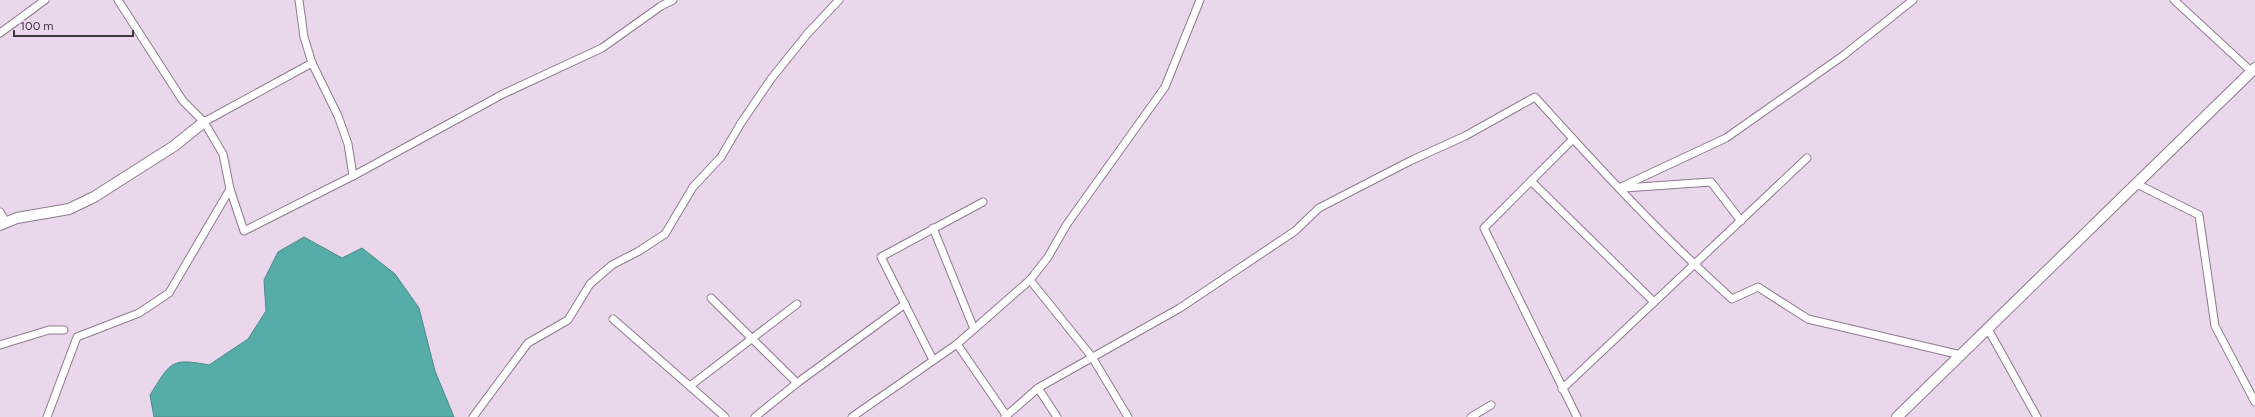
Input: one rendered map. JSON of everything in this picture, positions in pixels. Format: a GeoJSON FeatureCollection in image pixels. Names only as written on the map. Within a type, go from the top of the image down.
{"type":"FeatureCollection","features":[{"type":"Feature","properties":{"kind":"main road"},"geometry":{"type":"LineString","coordinates":[[1897,417],[2254,70]]}},
{"type":"Feature","properties":{"kind":"main road"},"geometry":{"type":"LineString","coordinates":[[3,224],[69,209],[94,197],[174,146],[204,122]]}},
{"type":"Feature","properties":{"kind":"street"},"geometry":{"type":"LineString","coordinates":[[0,33],[45,0]]}},
{"type":"Feature","properties":{"kind":"street"},"geometry":{"type":"LineString","coordinates":[[118,0],[183,102],[204,122],[223,154],[230,189],[244,230],[353,176],[503,94],[602,48],[661,6],[673,0]]}},
{"type":"Feature","properties":{"kind":"street"},"geometry":{"type":"LineString","coordinates":[[299,0],[304,37],[312,63],[338,116],[348,144],[353,176]]}},
{"type":"Feature","properties":{"kind":"street"},"geometry":{"type":"LineString","coordinates":[[473,417],[528,343],[568,320],[590,284],[612,265],[639,251],[665,234],[693,187],[721,156],[771,79],[808,33],[839,0]]}},
{"type":"Feature","properties":{"kind":"street"},"geometry":{"type":"LineString","coordinates":[[852,417],[957,344],[1030,280],[1048,257],[1067,224],[1165,87],[1200,0]]}},
{"type":"Feature","properties":{"kind":"street"},"geometry":{"type":"LineString","coordinates":[[1619,188],[1726,138],[1844,55],[1913,0]]}},
{"type":"Feature","properties":{"kind":"street"},"geometry":{"type":"LineString","coordinates":[[2173,1],[2254,70]]}},
{"type":"Feature","properties":{"kind":"street"},"geometry":{"type":"LineString","coordinates":[[204,122],[312,63]]}},
{"type":"Feature","properties":{"kind":"street"},"geometry":{"type":"LineString","coordinates":[[957,344],[1006,416],[1038,388],[1180,308],[1295,231],[1319,208],[1410,160],[1465,136],[1535,97],[1619,188],[1694,264],[1732,299],[1758,287],[1808,319],[1961,355]]}},
{"type":"Feature","properties":{"kind":"street"},"geometry":{"type":"LineString","coordinates":[[1573,139],[1484,228],[1577,417]]}},
{"type":"Feature","properties":{"kind":"street"},"geometry":{"type":"LineString","coordinates":[[1562,388],[1807,158]]}},
{"type":"Feature","properties":{"kind":"street"},"geometry":{"type":"LineString","coordinates":[[1531,181],[1654,302]]}},
{"type":"Feature","properties":{"kind":"street"},"geometry":{"type":"LineString","coordinates":[[1619,188],[1711,182],[1741,220]]}},
{"type":"Feature","properties":{"kind":"street"},"geometry":{"type":"LineString","coordinates":[[2137,184],[2199,215],[2215,326],[2255,402]]}},
{"type":"Feature","properties":{"kind":"street"},"geometry":{"type":"LineString","coordinates":[[47,417],[77,337],[139,314],[169,293],[230,189]]}},
{"type":"Feature","properties":{"kind":"street"},"geometry":{"type":"LineString","coordinates":[[933,360],[881,257],[983,202]]}},
{"type":"Feature","properties":{"kind":"street"},"geometry":{"type":"LineString","coordinates":[[0,212],[3,224]]}},
{"type":"Feature","properties":{"kind":"street"},"geometry":{"type":"LineString","coordinates":[[933,228],[974,329]]}},
{"type":"Feature","properties":{"kind":"street"},"geometry":{"type":"LineString","coordinates":[[1030,280],[1092,357],[1128,417]]}},
{"type":"Feature","properties":{"kind":"street"},"geometry":{"type":"LineString","coordinates":[[711,298],[797,383]]}},
{"type":"Feature","properties":{"kind":"street"},"geometry":{"type":"LineString","coordinates":[[690,386],[797,304]]}},
{"type":"Feature","properties":{"kind":"street"},"geometry":{"type":"LineString","coordinates":[[755,417],[797,383],[905,304]]}},
{"type":"Feature","properties":{"kind":"street"},"geometry":{"type":"LineString","coordinates":[[613,318],[725,417]]}},
{"type":"Feature","properties":{"kind":"street"},"geometry":{"type":"LineString","coordinates":[[1988,329],[2037,417]]}},
{"type":"Feature","properties":{"kind":"street"},"geometry":{"type":"LineString","coordinates":[[0,345],[49,330],[64,330]]}},
{"type":"Feature","properties":{"kind":"street"},"geometry":{"type":"LineString","coordinates":[[1038,388],[1057,417]]}},
{"type":"Feature","properties":{"kind":"street"},"geometry":{"type":"LineString","coordinates":[[1471,417],[1491,405]]}},
{"type":"Feature","properties":{"kind":"shaded area"},"geometry":{"type":"Polygon","coordinates":[[[304,237],[342,258],[362,248],[395,274],[419,308],[435,371],[454,417],[154,417],[150,395],[162,376],[172,365],[186,362],[209,365],[248,339],[266,311],[264,280],[278,252],[304,237]]]}}]}
